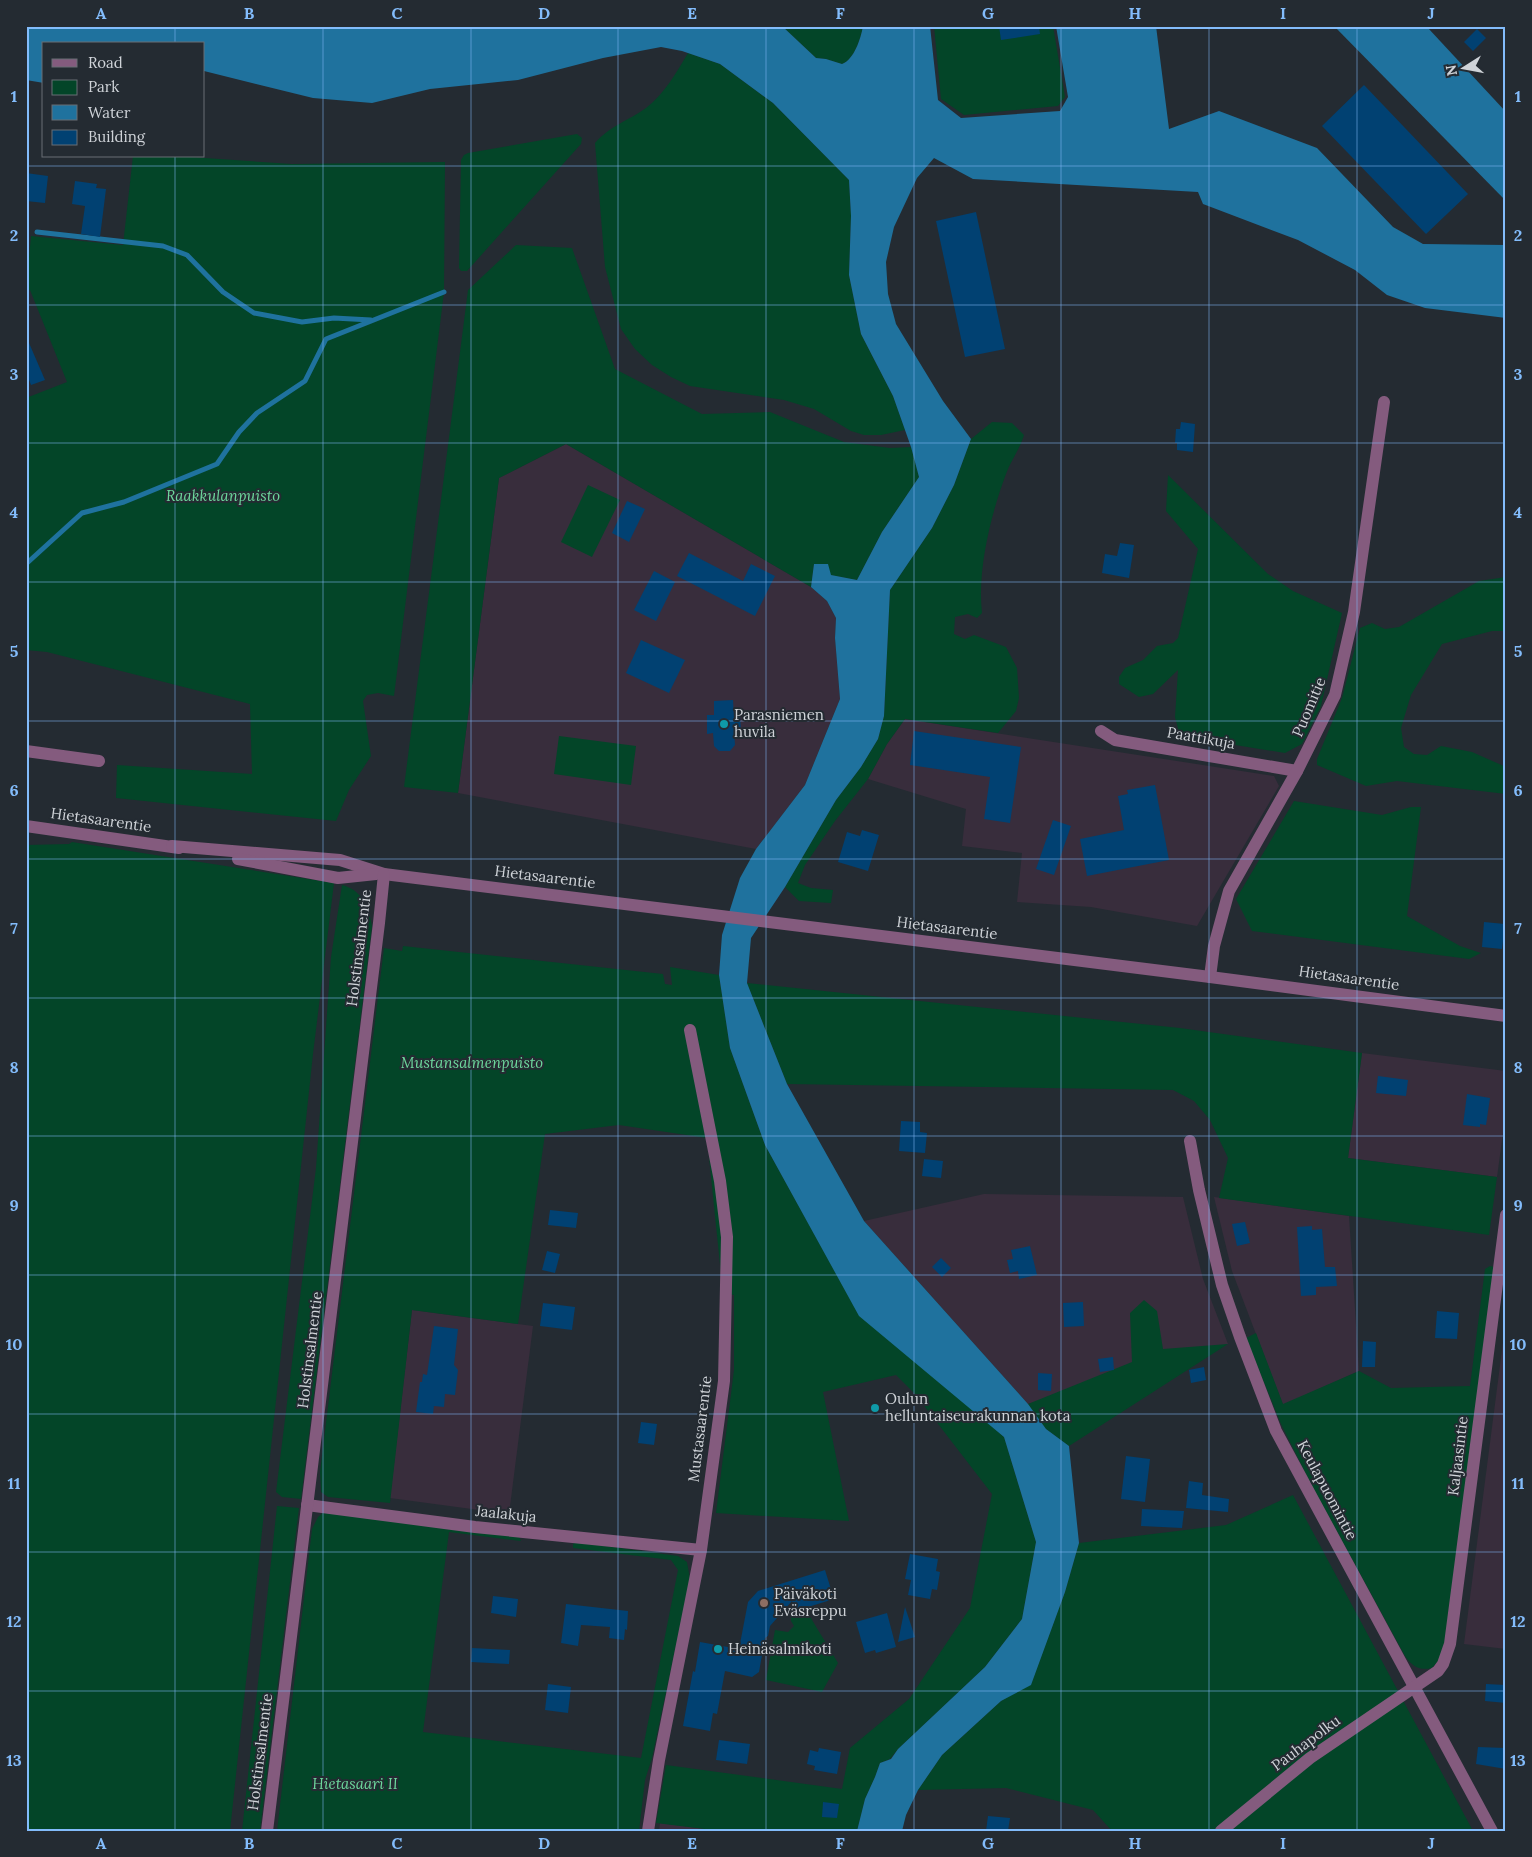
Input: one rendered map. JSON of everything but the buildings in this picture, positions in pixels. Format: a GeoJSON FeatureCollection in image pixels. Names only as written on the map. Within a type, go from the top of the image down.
{"type":"FeatureCollection","features":[{"type":"Feature","properties":{"kind":"street","name":"Puomitie"},"geometry":{"type":"LineString","coordinates":[[1210,976],[1214,946],[1229,891],[1297,771],[1335,696],[1354,612],[1384,402]]}},
{"type":"Feature","properties":{"kind":"street","name":"Paattikuja"},"geometry":{"type":"LineString","coordinates":[[1102,731],[1115,740],[1297,771]]}},
{"type":"Feature","properties":{"kind":"street"},"geometry":{"type":"LineString","coordinates":[[26,751],[99,761]]}},
{"type":"Feature","properties":{"kind":"street","name":"Hietasaarentie"},"geometry":{"type":"LineString","coordinates":[[26,826],[172,846],[340,860],[384,874],[1210,976],[1506,1016]]}},
{"type":"Feature","properties":{"kind":"street","name":"Holstinsalmentie"},"geometry":{"type":"LineString","coordinates":[[267,1831],[384,874]]}},
{"type":"Feature","properties":{"kind":"street","name":"Mustasaarentie"},"geometry":{"type":"LineString","coordinates":[[648,1831],[659,1760],[701,1550],[724,1381],[727,1237],[720,1181],[690,1030]]}},
{"type":"Feature","properties":{"kind":"street","name":"Keulapuomintie"},"geometry":{"type":"LineString","coordinates":[[1190,1141],[1199,1190],[1222,1285],[1276,1431],[1492,1831]]}},
{"type":"Feature","properties":{"kind":"street","name":"Kaljaasintie"},"geometry":{"type":"LineString","coordinates":[[1415,1687],[1438,1671],[1443,1664],[1450,1644],[1506,1215]]}},
{"type":"Feature","properties":{"kind":"street","name":"Jaalakuja"},"geometry":{"type":"LineString","coordinates":[[307,1505],[475,1527],[701,1550]]}},
{"type":"Feature","properties":{"kind":"street","name":"Pauhapolku"},"geometry":{"type":"LineString","coordinates":[[1221,1831],[1310,1758],[1415,1687]]}},
{"type":"Feature","properties":{"kind":"shaded area"},"geometry":{"type":"Polygon","coordinates":[[[566,444],[811,587],[827,601],[836,618],[835,638],[840,699],[805,785],[756,849],[458,793],[499,478],[566,444]]]}},
{"type":"Feature","properties":{"kind":"shaded area"},"geometry":{"type":"Polygon","coordinates":[[[905,719],[1274,776],[1279,786],[1197,926],[1091,907],[1017,902],[1022,853],[962,846],[966,809],[868,779],[887,744],[905,719]]]}},
{"type":"Feature","properties":{"kind":"shaded area"},"geometry":{"type":"Polygon","coordinates":[[[1362,1053],[1506,1071],[1506,1111],[1497,1177],[1348,1158],[1362,1053]]]}},
{"type":"Feature","properties":{"kind":"shaded area"},"geometry":{"type":"Polygon","coordinates":[[[984,1194],[1183,1197],[1203,1279],[1228,1344],[1028,1404],[864,1221],[984,1194]]]}},
{"type":"Feature","properties":{"kind":"shaded area"},"geometry":{"type":"Polygon","coordinates":[[[1214,1197],[1349,1216],[1359,1371],[1283,1405],[1232,1271],[1214,1197]]]}},
{"type":"Feature","properties":{"kind":"shaded area"},"geometry":{"type":"Polygon","coordinates":[[[412,1310],[533,1326],[509,1514],[390,1498],[412,1310]]]}},
{"type":"Feature","properties":{"kind":"shaded area"},"geometry":{"type":"Polygon","coordinates":[[[1506,1319],[1506,1649],[1464,1644],[1506,1319]]]}},
{"type":"Feature","properties":{"kind":"shaded area"},"geometry":{"type":"Polygon","coordinates":[[[660,1823],[721,1831],[659,1831],[660,1823]]]}},
{"type":"Feature","properties":{"kind":"green space"},"geometry":{"type":"Polygon","coordinates":[[[782,26],[863,26],[859,42],[853,53],[842,64],[816,58],[782,26]]]}},
{"type":"Feature","properties":{"kind":"green space"},"geometry":{"type":"Polygon","coordinates":[[[934,26],[1053,26],[1065,97],[1058,106],[964,115],[941,99],[934,26]]]}},
{"type":"Feature","properties":{"kind":"green space"},"geometry":{"type":"Polygon","coordinates":[[[688,53],[720,64],[773,103],[849,180],[851,215],[849,275],[861,334],[893,396],[905,430],[881,435],[864,435],[851,431],[814,409],[784,400],[690,386],[652,365],[635,349],[621,329],[605,267],[595,143],[607,132],[653,102],[670,82],[688,53]]]}},
{"type":"Feature","properties":{"kind":"green space"},"geometry":{"type":"Polygon","coordinates":[[[577,134],[582,138],[581,144],[467,271],[461,271],[459,268],[461,160],[464,155],[577,134]]]}},
{"type":"Feature","properties":{"kind":"green space","name":"Raakkulanpuisto"},"geometry":{"type":"Polygon","coordinates":[[[133,158],[205,158],[292,164],[445,162],[444,292],[394,696],[378,693],[367,695],[363,701],[371,756],[349,790],[336,821],[116,798],[117,765],[252,774],[250,704],[47,652],[26,650],[26,398],[67,382],[30,290],[26,291],[31,236],[123,245],[133,158]]]}},
{"type":"Feature","properties":{"kind":"green space"},"geometry":{"type":"Polygon","coordinates":[[[516,245],[572,248],[615,369],[702,414],[770,412],[844,442],[890,448],[911,447],[919,477],[882,532],[857,580],[830,575],[814,564],[811,587],[566,444],[499,478],[458,793],[404,787],[468,290],[516,245]]]}},
{"type":"Feature","properties":{"kind":"green space"},"geometry":{"type":"Polygon","coordinates":[[[992,422],[1012,423],[1024,435],[1006,474],[990,524],[983,561],[982,613],[977,618],[968,614],[955,617],[954,634],[965,639],[974,635],[1006,647],[1017,668],[1019,698],[1016,711],[998,733],[905,719],[887,744],[868,779],[835,821],[805,865],[798,883],[811,888],[833,890],[831,903],[799,901],[785,887],[836,800],[861,767],[878,739],[884,716],[890,590],[932,528],[954,485],[971,439],[992,422]]]}},
{"type":"Feature","properties":{"kind":"green space"},"geometry":{"type":"Polygon","coordinates":[[[1168,475],[1268,574],[1293,591],[1342,613],[1321,706],[1302,744],[1285,753],[1180,736],[1175,717],[1178,670],[1153,694],[1139,697],[1119,684],[1119,677],[1125,668],[1143,660],[1157,646],[1173,643],[1178,638],[1198,549],[1166,511],[1168,475]]]}},
{"type":"Feature","properties":{"kind":"green space"},"geometry":{"type":"Polygon","coordinates":[[[588,485],[620,500],[592,557],[561,542],[588,485]]]}},
{"type":"Feature","properties":{"kind":"green space"},"geometry":{"type":"Polygon","coordinates":[[[1506,577],[1506,631],[1492,631],[1442,644],[1411,695],[1401,728],[1404,747],[1414,754],[1427,755],[1441,746],[1472,752],[1506,767],[1506,794],[1397,781],[1366,786],[1317,765],[1317,759],[1342,698],[1360,628],[1372,623],[1385,629],[1399,627],[1479,581],[1506,577]]]}},
{"type":"Feature","properties":{"kind":"green space"},"geometry":{"type":"Polygon","coordinates":[[[559,736],[636,746],[631,785],[554,774],[559,736]]]}},
{"type":"Feature","properties":{"kind":"green space"},"geometry":{"type":"Polygon","coordinates":[[[1294,801],[1382,815],[1411,807],[1421,807],[1407,916],[1460,946],[1481,953],[1469,959],[1252,931],[1236,899],[1294,801]]]}},
{"type":"Feature","properties":{"kind":"green space"},"geometry":{"type":"Polygon","coordinates":[[[72,842],[334,883],[313,1054],[230,1831],[26,1831],[26,845],[69,844],[72,842]]]}},
{"type":"Feature","properties":{"kind":"green space"},"geometry":{"type":"Polygon","coordinates":[[[342,885],[355,891],[363,900],[369,912],[372,926],[301,1499],[282,1497],[276,1492],[316,1168],[331,957],[342,885]]]}},
{"type":"Feature","properties":{"kind":"green space","name":"Mustansalmenpuisto"},"geometry":{"type":"Polygon","coordinates":[[[403,946],[663,974],[665,984],[672,985],[670,967],[719,975],[730,1048],[765,1145],[859,1315],[928,1368],[1004,1437],[1036,1542],[1022,1619],[985,1667],[898,1749],[890,1759],[880,1763],[865,1799],[857,1831],[721,1831],[656,1823],[666,1765],[842,1789],[850,1748],[909,1699],[970,1608],[992,1494],[915,1394],[896,1375],[823,1392],[849,1521],[716,1513],[734,1370],[734,1295],[721,1293],[722,1284],[707,1138],[619,1125],[545,1134],[518,1324],[412,1310],[390,1503],[328,1497],[321,1492],[320,1472],[384,948],[402,951],[403,946]]]}},
{"type":"Feature","properties":{"kind":"green space"},"geometry":{"type":"Polygon","coordinates":[[[747,983],[1180,1028],[1362,1053],[1348,1158],[1497,1177],[1489,1235],[1219,1198],[1228,1158],[1210,1120],[1194,1101],[1173,1090],[787,1084],[747,983]]]}},
{"type":"Feature","properties":{"kind":"green space"},"geometry":{"type":"Polygon","coordinates":[[[1490,1266],[1494,1267],[1444,1650],[1441,1658],[1432,1668],[1423,1669],[1410,1663],[1405,1656],[1309,1480],[1281,1424],[1246,1338],[1256,1333],[1283,1404],[1359,1371],[1391,1388],[1470,1386],[1485,1269],[1490,1266]]]}},
{"type":"Feature","properties":{"kind":"green space"},"geometry":{"type":"Polygon","coordinates":[[[1144,1300],[1157,1311],[1163,1349],[1228,1344],[1069,1446],[1046,1429],[1028,1404],[1132,1362],[1130,1313],[1144,1300]]]}},
{"type":"Feature","properties":{"kind":"green space"},"geometry":{"type":"Polygon","coordinates":[[[1293,1495],[1473,1831],[1112,1831],[1093,1810],[1006,1788],[918,1790],[942,1755],[1001,1701],[1031,1684],[1065,1592],[1079,1543],[1226,1525],[1293,1495]]]}},
{"type":"Feature","properties":{"kind":"green space"},"geometry":{"type":"Polygon","coordinates":[[[277,1506],[299,1508],[260,1831],[242,1831],[277,1506]]]}},
{"type":"Feature","properties":{"kind":"green space","name":"Hietasaari II"},"geometry":{"type":"Polygon","coordinates":[[[324,1512],[518,1534],[521,1541],[449,1532],[423,1732],[641,1758],[678,1570],[671,1560],[573,1548],[573,1544],[576,1542],[678,1556],[687,1562],[690,1579],[652,1758],[645,1780],[639,1831],[277,1831],[312,1529],[318,1517],[324,1512]]]}},
{"type":"Feature","properties":{"kind":"green space"},"geometry":{"type":"Polygon","coordinates":[[[803,1605],[838,1663],[822,1692],[766,1680],[775,1630],[788,1632],[794,1626],[791,1621],[791,1609],[803,1605]]]}},
{"type":"Feature","properties":{"kind":"water"},"geometry":{"type":"Polygon","coordinates":[[[26,26],[782,26],[816,58],[842,64],[853,53],[859,42],[863,26],[930,26],[938,100],[961,118],[1060,111],[1068,97],[1056,26],[1156,26],[1169,129],[1219,111],[1317,148],[1393,227],[1423,244],[1506,245],[1506,318],[1425,308],[1387,295],[1355,270],[1298,240],[1203,204],[1198,192],[973,179],[934,158],[917,178],[894,227],[886,262],[888,294],[896,324],[943,401],[971,439],[954,485],[932,528],[890,590],[884,716],[878,739],[861,767],[836,800],[785,887],[751,938],[747,983],[787,1084],[864,1221],[1028,1404],[1046,1429],[1069,1446],[1079,1543],[1065,1592],[1031,1685],[1001,1701],[942,1755],[918,1790],[906,1815],[902,1831],[857,1831],[865,1799],[880,1763],[891,1759],[898,1749],[985,1667],[1022,1619],[1036,1542],[1004,1437],[859,1316],[765,1145],[730,1048],[719,975],[722,935],[740,878],[756,849],[805,785],[840,699],[835,638],[836,618],[827,601],[811,587],[814,564],[828,564],[831,575],[857,580],[882,532],[919,477],[911,447],[893,396],[861,334],[849,275],[851,216],[849,180],[773,103],[720,64],[682,51],[661,47],[603,58],[518,80],[430,89],[372,103],[313,98],[205,71],[205,42],[42,42],[42,83],[26,80],[26,26]]]}},
{"type":"Feature","properties":{"kind":"water"},"geometry":{"type":"Polygon","coordinates":[[[1334,26],[1426,26],[1428,28],[1506,112],[1506,201],[1334,26]]]}},
{"type":"Feature","properties":{"kind":"waterway"},"geometry":{"type":"LineString","coordinates":[[37,232],[163,246],[187,255],[223,292],[254,313],[302,322],[334,318],[371,320]]}},
{"type":"Feature","properties":{"kind":"waterway"},"geometry":{"type":"LineString","coordinates":[[26,564],[82,513],[124,502],[217,464],[239,432],[257,413],[305,381],[326,339],[444,292]]}},
{"type":"Feature","properties":{"kind":"place","name":"Parasniemen huvila"},"geometry":{"type":"Point","coordinates":[724,724]}},
{"type":"Feature","properties":{"kind":"place","name":"Oulun helluntaiseurakunnan kota"},"geometry":{"type":"Point","coordinates":[875,1408]}},
{"type":"Feature","properties":{"kind":"place","name":"Päiväkoti Eväsreppu"},"geometry":{"type":"Point","coordinates":[764,1603]}},
{"type":"Feature","properties":{"kind":"place","name":"Heinäsalmikoti"},"geometry":{"type":"Point","coordinates":[718,1649]}}]}
